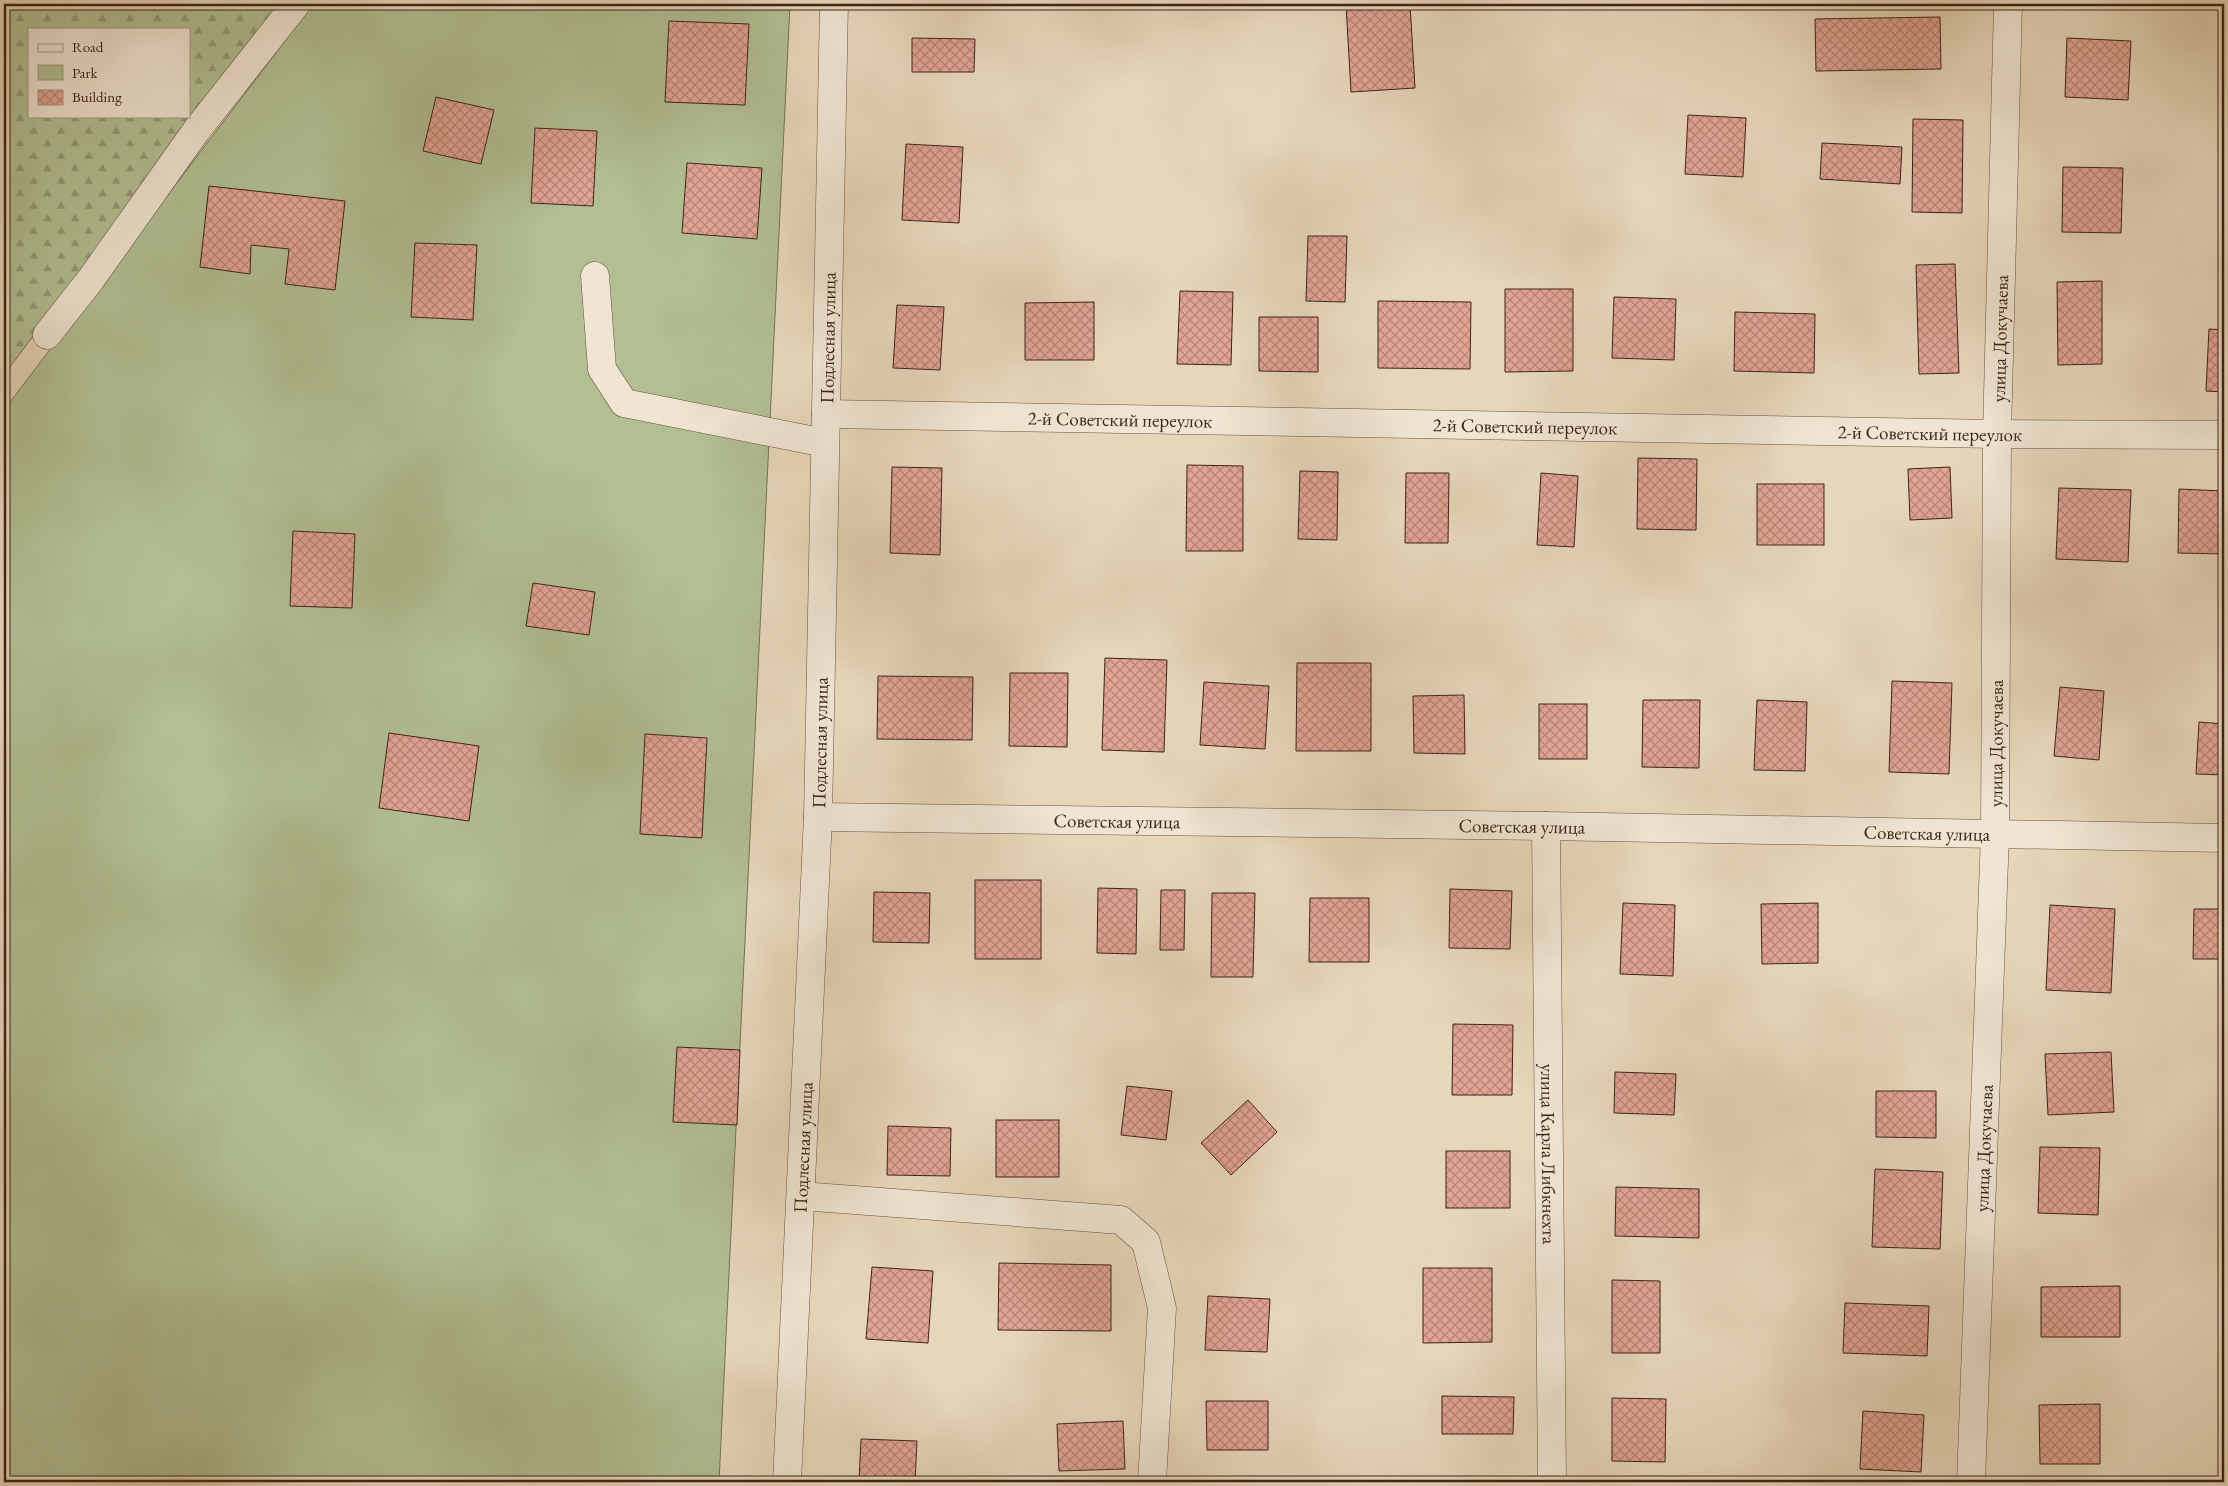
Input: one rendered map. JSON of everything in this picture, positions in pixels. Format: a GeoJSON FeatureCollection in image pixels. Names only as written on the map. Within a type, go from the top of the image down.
{"type":"FeatureCollection","features":[{"type":"Feature","properties":{"kind":"street"},"geometry":{"type":"LineString","coordinates":[[47,335],[91,279],[196,130],[296,4]]}},
{"type":"Feature","properties":{"kind":"street","name":"Подлесная улица"},"geometry":{"type":"LineString","coordinates":[[787,1482],[818,817],[834,4]]}},
{"type":"Feature","properties":{"kind":"street","name":"улица Докучаева"},"geometry":{"type":"LineString","coordinates":[[1971,1482],[1995,834],[1997,434],[2008,4]]}},
{"type":"Feature","properties":{"kind":"street"},"geometry":{"type":"LineString","coordinates":[[595,276],[602,369],[624,403],[825,443]]}},
{"type":"Feature","properties":{"kind":"street","name":"2-й Советский переулок"},"geometry":{"type":"LineString","coordinates":[[826,414],[1997,434],[2224,434]]}},
{"type":"Feature","properties":{"kind":"street","name":"Советская улица"},"geometry":{"type":"LineString","coordinates":[[818,817],[1546,826],[2224,838]]}},
{"type":"Feature","properties":{"kind":"street","name":"улица Карла Либкнехта"},"geometry":{"type":"LineString","coordinates":[[1546,826],[1552,1482]]}},
{"type":"Feature","properties":{"kind":"street"},"geometry":{"type":"LineString","coordinates":[[801,1196],[1121,1220],[1146,1242],[1162,1308],[1152,1482]]}},
{"type":"Feature","properties":{"kind":"green space"},"geometry":{"type":"Polygon","coordinates":[[[4,4],[282,4],[4,375],[4,4]]]}},
{"type":"Feature","properties":{"kind":"green space"},"geometry":{"type":"Polygon","coordinates":[[[313,4],[790,4],[719,1482],[4,1482],[4,410],[313,4]]]}},
{"type":"Feature","properties":{"kind":"building"},"geometry":{"type":"Polygon","coordinates":[[[1346,4],[1410,4],[1415,88],[1351,92],[1346,4]]]}},
{"type":"Feature","properties":{"kind":"building"},"geometry":{"type":"Polygon","coordinates":[[[2058,4],[2122,4],[2122,6],[2058,6],[2058,4]]]}},
{"type":"Feature","properties":{"kind":"building"},"geometry":{"type":"Polygon","coordinates":[[[1940,17],[1941,69],[1816,71],[1815,19],[1940,17]]]}},
{"type":"Feature","properties":{"kind":"building"},"geometry":{"type":"Polygon","coordinates":[[[669,21],[749,24],[745,105],[665,102],[669,21]]]}},
{"type":"Feature","properties":{"kind":"building"},"geometry":{"type":"Polygon","coordinates":[[[912,38],[975,39],[974,72],[912,72],[912,38]]]}},
{"type":"Feature","properties":{"kind":"building"},"geometry":{"type":"Polygon","coordinates":[[[2067,38],[2131,41],[2128,100],[2065,97],[2067,38]]]}},
{"type":"Feature","properties":{"kind":"building"},"geometry":{"type":"Polygon","coordinates":[[[436,97],[494,110],[481,164],[423,151],[436,97]]]}},
{"type":"Feature","properties":{"kind":"building"},"geometry":{"type":"Polygon","coordinates":[[[1688,115],[1746,118],[1743,177],[1685,174],[1688,115]]]}},
{"type":"Feature","properties":{"kind":"building"},"geometry":{"type":"Polygon","coordinates":[[[1913,119],[1963,120],[1962,213],[1912,212],[1913,119]]]}},
{"type":"Feature","properties":{"kind":"building"},"geometry":{"type":"Polygon","coordinates":[[[535,128],[597,131],[593,206],[531,203],[535,128]]]}},
{"type":"Feature","properties":{"kind":"building"},"geometry":{"type":"Polygon","coordinates":[[[1822,143],[1902,147],[1900,184],[1820,179],[1822,143]]]}},
{"type":"Feature","properties":{"kind":"building"},"geometry":{"type":"Polygon","coordinates":[[[906,144],[963,147],[959,223],[902,220],[906,144]]]}},
{"type":"Feature","properties":{"kind":"building"},"geometry":{"type":"Polygon","coordinates":[[[687,163],[762,168],[757,239],[682,233],[687,163]]]}},
{"type":"Feature","properties":{"kind":"building"},"geometry":{"type":"Polygon","coordinates":[[[2063,167],[2123,168],[2121,233],[2062,232],[2063,167]]]}},
{"type":"Feature","properties":{"kind":"building"},"geometry":{"type":"Polygon","coordinates":[[[209,186],[345,201],[335,290],[285,284],[289,249],[251,245],[250,274],[200,267],[209,186]]]}},
{"type":"Feature","properties":{"kind":"building"},"geometry":{"type":"Polygon","coordinates":[[[1308,236],[1347,236],[1345,302],[1306,301],[1308,236]]]}},
{"type":"Feature","properties":{"kind":"building"},"geometry":{"type":"Polygon","coordinates":[[[415,243],[477,245],[473,320],[411,317],[415,243]]]}},
{"type":"Feature","properties":{"kind":"building"},"geometry":{"type":"Polygon","coordinates":[[[1955,264],[1959,373],[1919,374],[1916,265],[1955,264]]]}},
{"type":"Feature","properties":{"kind":"building"},"geometry":{"type":"Polygon","coordinates":[[[2102,281],[2102,364],[2058,365],[2057,282],[2102,281]]]}},
{"type":"Feature","properties":{"kind":"building"},"geometry":{"type":"Polygon","coordinates":[[[1505,289],[1573,289],[1573,371],[1505,372],[1505,289]]]}},
{"type":"Feature","properties":{"kind":"building"},"geometry":{"type":"Polygon","coordinates":[[[1180,291],[1233,292],[1231,365],[1177,364],[1180,291]]]}},
{"type":"Feature","properties":{"kind":"building"},"geometry":{"type":"Polygon","coordinates":[[[1614,297],[1676,299],[1674,360],[1612,358],[1614,297]]]}},
{"type":"Feature","properties":{"kind":"building"},"geometry":{"type":"Polygon","coordinates":[[[1378,301],[1471,302],[1470,369],[1378,368],[1378,301]]]}},
{"type":"Feature","properties":{"kind":"building"},"geometry":{"type":"Polygon","coordinates":[[[1094,302],[1094,360],[1025,360],[1025,303],[1094,302]]]}},
{"type":"Feature","properties":{"kind":"building"},"geometry":{"type":"Polygon","coordinates":[[[897,305],[944,307],[940,370],[893,368],[897,305]]]}},
{"type":"Feature","properties":{"kind":"building"},"geometry":{"type":"Polygon","coordinates":[[[1735,312],[1815,314],[1814,373],[1734,371],[1735,312]]]}},
{"type":"Feature","properties":{"kind":"building"},"geometry":{"type":"Polygon","coordinates":[[[1259,317],[1318,317],[1318,372],[1259,371],[1259,317]]]}},
{"type":"Feature","properties":{"kind":"building"},"geometry":{"type":"Polygon","coordinates":[[[2209,329],[2224,330],[2224,392],[2206,391],[2209,329]]]}},
{"type":"Feature","properties":{"kind":"building"},"geometry":{"type":"Polygon","coordinates":[[[1638,458],[1697,459],[1696,530],[1637,529],[1638,458]]]}},
{"type":"Feature","properties":{"kind":"building"},"geometry":{"type":"Polygon","coordinates":[[[1187,465],[1243,466],[1243,551],[1186,551],[1187,465]]]}},
{"type":"Feature","properties":{"kind":"building"},"geometry":{"type":"Polygon","coordinates":[[[892,467],[942,468],[940,555],[890,553],[892,467]]]}},
{"type":"Feature","properties":{"kind":"building"},"geometry":{"type":"Polygon","coordinates":[[[1950,467],[1952,518],[1910,520],[1908,469],[1950,467]]]}},
{"type":"Feature","properties":{"kind":"building"},"geometry":{"type":"Polygon","coordinates":[[[1300,471],[1338,472],[1337,540],[1298,539],[1300,471]]]}},
{"type":"Feature","properties":{"kind":"building"},"geometry":{"type":"Polygon","coordinates":[[[1406,473],[1449,473],[1448,543],[1405,543],[1406,473]]]}},
{"type":"Feature","properties":{"kind":"building"},"geometry":{"type":"Polygon","coordinates":[[[1541,473],[1578,476],[1574,547],[1537,545],[1541,473]]]}},
{"type":"Feature","properties":{"kind":"building"},"geometry":{"type":"Polygon","coordinates":[[[1757,484],[1824,484],[1824,545],[1757,545],[1757,484]]]}},
{"type":"Feature","properties":{"kind":"building"},"geometry":{"type":"Polygon","coordinates":[[[2059,488],[2131,490],[2128,562],[2056,559],[2059,488]]]}},
{"type":"Feature","properties":{"kind":"building"},"geometry":{"type":"Polygon","coordinates":[[[2179,489],[2224,491],[2224,554],[2178,553],[2179,489]]]}},
{"type":"Feature","properties":{"kind":"building"},"geometry":{"type":"Polygon","coordinates":[[[293,531],[355,534],[352,608],[290,606],[293,531]]]}},
{"type":"Feature","properties":{"kind":"building"},"geometry":{"type":"Polygon","coordinates":[[[533,583],[595,592],[589,635],[526,626],[533,583]]]}},
{"type":"Feature","properties":{"kind":"building"},"geometry":{"type":"Polygon","coordinates":[[[1105,658],[1167,660],[1164,752],[1102,750],[1105,658]]]}},
{"type":"Feature","properties":{"kind":"building"},"geometry":{"type":"Polygon","coordinates":[[[1297,663],[1371,663],[1371,751],[1296,751],[1297,663]]]}},
{"type":"Feature","properties":{"kind":"building"},"geometry":{"type":"Polygon","coordinates":[[[1010,673],[1068,673],[1067,747],[1009,746],[1010,673]]]}},
{"type":"Feature","properties":{"kind":"building"},"geometry":{"type":"Polygon","coordinates":[[[878,676],[973,677],[972,740],[877,739],[878,676]]]}},
{"type":"Feature","properties":{"kind":"building"},"geometry":{"type":"Polygon","coordinates":[[[1892,681],[1952,683],[1949,774],[1889,772],[1892,681]]]}},
{"type":"Feature","properties":{"kind":"building"},"geometry":{"type":"Polygon","coordinates":[[[1204,682],[1269,686],[1265,749],[1200,745],[1204,682]]]}},
{"type":"Feature","properties":{"kind":"building"},"geometry":{"type":"Polygon","coordinates":[[[2060,687],[2104,691],[2099,760],[2054,756],[2060,687]]]}},
{"type":"Feature","properties":{"kind":"building"},"geometry":{"type":"Polygon","coordinates":[[[1464,695],[1465,754],[1414,753],[1413,696],[1464,695]]]}},
{"type":"Feature","properties":{"kind":"building"},"geometry":{"type":"Polygon","coordinates":[[[1643,700],[1700,700],[1699,768],[1642,767],[1643,700]]]}},
{"type":"Feature","properties":{"kind":"building"},"geometry":{"type":"Polygon","coordinates":[[[1757,700],[1807,702],[1805,771],[1754,770],[1757,700]]]}},
{"type":"Feature","properties":{"kind":"building"},"geometry":{"type":"Polygon","coordinates":[[[1539,704],[1587,704],[1587,759],[1539,759],[1539,704]]]}},
{"type":"Feature","properties":{"kind":"building"},"geometry":{"type":"Polygon","coordinates":[[[2199,722],[2224,724],[2224,775],[2196,774],[2199,722]]]}},
{"type":"Feature","properties":{"kind":"building"},"geometry":{"type":"Polygon","coordinates":[[[389,733],[479,746],[469,821],[379,808],[389,733]]]}},
{"type":"Feature","properties":{"kind":"building"},"geometry":{"type":"Polygon","coordinates":[[[645,734],[707,738],[702,838],[640,834],[645,734]]]}},
{"type":"Feature","properties":{"kind":"building"},"geometry":{"type":"Polygon","coordinates":[[[975,880],[1041,880],[1041,959],[975,959],[975,880]]]}},
{"type":"Feature","properties":{"kind":"building"},"geometry":{"type":"Polygon","coordinates":[[[1098,888],[1137,889],[1136,954],[1097,953],[1098,888]]]}},
{"type":"Feature","properties":{"kind":"building"},"geometry":{"type":"Polygon","coordinates":[[[1450,889],[1512,891],[1510,949],[1449,948],[1450,889]]]}},
{"type":"Feature","properties":{"kind":"building"},"geometry":{"type":"Polygon","coordinates":[[[1161,890],[1185,890],[1184,950],[1160,950],[1161,890]]]}},
{"type":"Feature","properties":{"kind":"building"},"geometry":{"type":"Polygon","coordinates":[[[874,892],[930,893],[929,943],[873,942],[874,892]]]}},
{"type":"Feature","properties":{"kind":"building"},"geometry":{"type":"Polygon","coordinates":[[[1212,893],[1255,893],[1253,977],[1211,977],[1212,893]]]}},
{"type":"Feature","properties":{"kind":"building"},"geometry":{"type":"Polygon","coordinates":[[[1310,898],[1369,898],[1369,962],[1309,962],[1310,898]]]}},
{"type":"Feature","properties":{"kind":"building"},"geometry":{"type":"Polygon","coordinates":[[[1623,903],[1675,905],[1673,976],[1620,974],[1623,903]]]}},
{"type":"Feature","properties":{"kind":"building"},"geometry":{"type":"Polygon","coordinates":[[[1818,903],[1818,963],[1762,964],[1761,904],[1818,903]]]}},
{"type":"Feature","properties":{"kind":"building"},"geometry":{"type":"Polygon","coordinates":[[[2050,905],[2115,909],[2111,993],[2046,990],[2050,905]]]}},
{"type":"Feature","properties":{"kind":"building"},"geometry":{"type":"Polygon","coordinates":[[[2194,909],[2224,909],[2224,959],[2193,959],[2194,909]]]}},
{"type":"Feature","properties":{"kind":"building"},"geometry":{"type":"Polygon","coordinates":[[[1453,1024],[1513,1025],[1512,1095],[1452,1095],[1453,1024]]]}},
{"type":"Feature","properties":{"kind":"building"},"geometry":{"type":"Polygon","coordinates":[[[677,1047],[740,1050],[737,1125],[673,1122],[677,1047]]]}},
{"type":"Feature","properties":{"kind":"building"},"geometry":{"type":"Polygon","coordinates":[[[2111,1052],[2114,1112],[2048,1115],[2045,1054],[2111,1052]]]}},
{"type":"Feature","properties":{"kind":"building"},"geometry":{"type":"Polygon","coordinates":[[[1615,1072],[1676,1074],[1674,1115],[1614,1113],[1615,1072]]]}},
{"type":"Feature","properties":{"kind":"building"},"geometry":{"type":"Polygon","coordinates":[[[1127,1086],[1172,1091],[1166,1140],[1121,1135],[1127,1086]]]}},
{"type":"Feature","properties":{"kind":"building"},"geometry":{"type":"Polygon","coordinates":[[[1876,1091],[1936,1091],[1936,1138],[1876,1137],[1876,1091]]]}},
{"type":"Feature","properties":{"kind":"building"},"geometry":{"type":"Polygon","coordinates":[[[1248,1100],[1277,1132],[1231,1175],[1201,1143],[1248,1100]]]}},
{"type":"Feature","properties":{"kind":"building"},"geometry":{"type":"Polygon","coordinates":[[[996,1120],[1059,1120],[1059,1177],[996,1177],[996,1120]]]}},
{"type":"Feature","properties":{"kind":"building"},"geometry":{"type":"Polygon","coordinates":[[[888,1126],[951,1128],[950,1176],[887,1175],[888,1126]]]}},
{"type":"Feature","properties":{"kind":"building"},"geometry":{"type":"Polygon","coordinates":[[[2040,1147],[2100,1148],[2098,1215],[2038,1213],[2040,1147]]]}},
{"type":"Feature","properties":{"kind":"building"},"geometry":{"type":"Polygon","coordinates":[[[1446,1151],[1510,1151],[1510,1208],[1446,1208],[1446,1151]]]}},
{"type":"Feature","properties":{"kind":"building"},"geometry":{"type":"Polygon","coordinates":[[[1875,1169],[1943,1172],[1940,1249],[1872,1247],[1875,1169]]]}},
{"type":"Feature","properties":{"kind":"building"},"geometry":{"type":"Polygon","coordinates":[[[1616,1187],[1699,1189],[1699,1238],[1615,1236],[1616,1187]]]}},
{"type":"Feature","properties":{"kind":"building"},"geometry":{"type":"Polygon","coordinates":[[[999,1263],[1111,1265],[1111,1331],[998,1330],[999,1263]]]}},
{"type":"Feature","properties":{"kind":"building"},"geometry":{"type":"Polygon","coordinates":[[[872,1267],[933,1271],[928,1343],[866,1339],[872,1267]]]}},
{"type":"Feature","properties":{"kind":"building"},"geometry":{"type":"Polygon","coordinates":[[[1423,1268],[1492,1268],[1492,1342],[1423,1343],[1423,1268]]]}},
{"type":"Feature","properties":{"kind":"building"},"geometry":{"type":"Polygon","coordinates":[[[1612,1280],[1660,1281],[1660,1353],[1612,1353],[1612,1280]]]}},
{"type":"Feature","properties":{"kind":"building"},"geometry":{"type":"Polygon","coordinates":[[[2120,1286],[2120,1337],[2041,1337],[2041,1287],[2120,1286]]]}},
{"type":"Feature","properties":{"kind":"building"},"geometry":{"type":"Polygon","coordinates":[[[1208,1296],[1270,1299],[1267,1352],[1205,1350],[1208,1296]]]}},
{"type":"Feature","properties":{"kind":"building"},"geometry":{"type":"Polygon","coordinates":[[[1845,1303],[1929,1306],[1927,1356],[1843,1353],[1845,1303]]]}},
{"type":"Feature","properties":{"kind":"building"},"geometry":{"type":"Polygon","coordinates":[[[1442,1396],[1514,1397],[1513,1434],[1442,1434],[1442,1396]]]}},
{"type":"Feature","properties":{"kind":"building"},"geometry":{"type":"Polygon","coordinates":[[[1612,1398],[1666,1399],[1665,1462],[1612,1461],[1612,1398]]]}},
{"type":"Feature","properties":{"kind":"building"},"geometry":{"type":"Polygon","coordinates":[[[1206,1401],[1268,1401],[1268,1450],[1207,1450],[1206,1401]]]}},
{"type":"Feature","properties":{"kind":"building"},"geometry":{"type":"Polygon","coordinates":[[[2100,1404],[2100,1464],[2040,1464],[2039,1405],[2100,1404]]]}},
{"type":"Feature","properties":{"kind":"building"},"geometry":{"type":"Polygon","coordinates":[[[1863,1411],[1924,1415],[1921,1472],[1860,1469],[1863,1411]]]}},
{"type":"Feature","properties":{"kind":"building"},"geometry":{"type":"Polygon","coordinates":[[[1123,1421],[1125,1469],[1059,1471],[1057,1424],[1123,1421]]]}},
{"type":"Feature","properties":{"kind":"building"},"geometry":{"type":"Polygon","coordinates":[[[861,1439],[917,1441],[915,1482],[859,1482],[861,1439]]]}}]}
